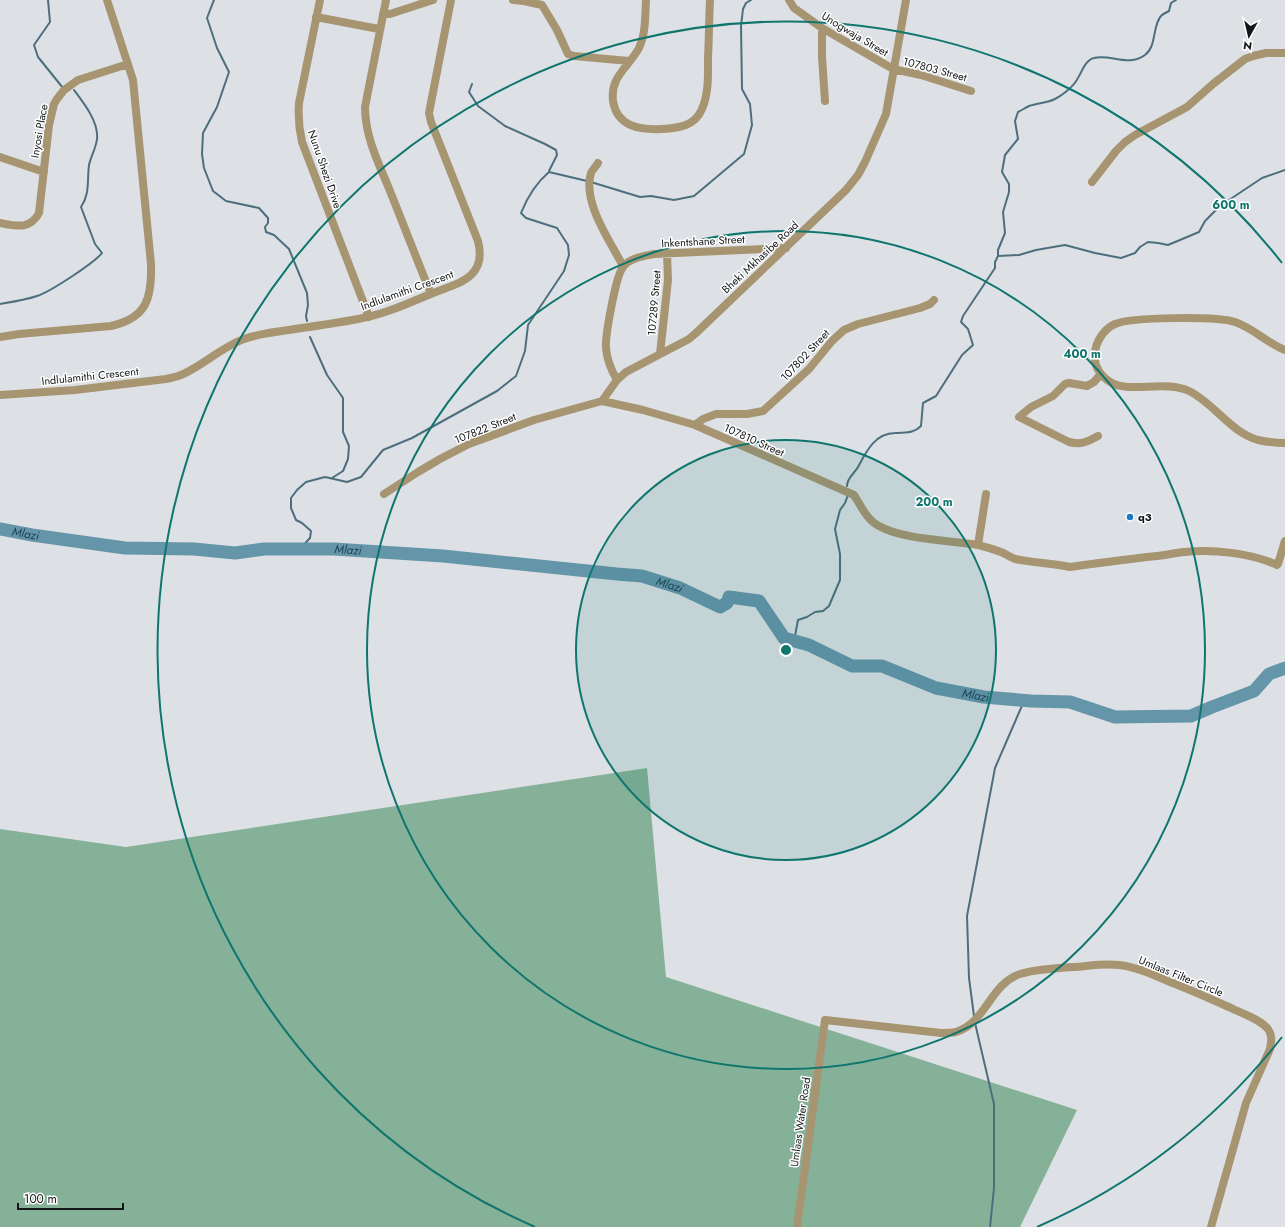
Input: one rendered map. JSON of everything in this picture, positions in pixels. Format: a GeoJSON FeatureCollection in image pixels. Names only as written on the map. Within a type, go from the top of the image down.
{"type":"FeatureCollection","features":[{"type":"Feature","properties":{"kind":"street"},"geometry":{"type":"LineString","coordinates":[[0,338],[19,334],[111,326],[123,323],[140,312],[148,299],[151,284],[151,264],[133,80],[107,0]]}},
{"type":"Feature","properties":{"kind":"street","name":"Nunu Shezi Drive"},"geometry":{"type":"LineString","coordinates":[[320,0],[299,103],[299,127],[302,142],[369,316]]}},
{"type":"Feature","properties":{"kind":"street"},"geometry":{"type":"LineString","coordinates":[[386,0],[384,14],[379,29],[365,107],[365,120],[376,158],[431,294]]}},
{"type":"Feature","properties":{"kind":"street"},"geometry":{"type":"LineString","coordinates":[[384,14],[390,14],[433,0]]}},
{"type":"Feature","properties":{"kind":"street","name":"Indlulamithi Crescent"},"geometry":{"type":"LineString","coordinates":[[0,395],[75,390],[180,376],[243,339],[262,334],[329,325],[369,316],[431,294],[465,280],[472,275],[477,269],[480,260],[478,241],[428,113],[451,0]]}},
{"type":"Feature","properties":{"kind":"street"},"geometry":{"type":"LineString","coordinates":[[513,0],[542,5],[557,30],[568,54],[574,56],[629,61]]}},
{"type":"Feature","properties":{"kind":"street"},"geometry":{"type":"LineString","coordinates":[[646,0],[645,25],[639,48],[618,75],[613,89],[613,101],[615,109],[622,119],[635,128],[650,130],[678,128],[690,124],[699,115],[706,99],[708,82],[710,0]]}},
{"type":"Feature","properties":{"kind":"street","name":"Unogwaja Street"},"geometry":{"type":"LineString","coordinates":[[789,0],[794,8],[822,28],[893,69]]}},
{"type":"Feature","properties":{"kind":"street","name":"Bheki Mkhasibe Road"},"geometry":{"type":"LineString","coordinates":[[602,400],[617,380],[626,372],[689,339],[696,333],[846,190],[858,175],[886,114],[906,0]]}},
{"type":"Feature","properties":{"kind":"street"},"geometry":{"type":"LineString","coordinates":[[316,17],[379,29]]}},
{"type":"Feature","properties":{"kind":"street"},"geometry":{"type":"LineString","coordinates":[[822,28],[822,64],[825,101]]}},
{"type":"Feature","properties":{"kind":"street"},"geometry":{"type":"LineString","coordinates":[[1092,182],[1116,151],[1125,142],[1187,107],[1245,59],[1266,53],[1285,52]]}},
{"type":"Feature","properties":{"kind":"street","name":"Inyosi Place"},"geometry":{"type":"LineString","coordinates":[[0,223],[23,225],[33,222],[39,213],[49,125],[54,104],[64,90],[78,80],[128,64]]}},
{"type":"Feature","properties":{"kind":"street","name":"107803 Street"},"geometry":{"type":"LineString","coordinates":[[893,69],[921,74],[971,91]]}},
{"type":"Feature","properties":{"kind":"street"},"geometry":{"type":"LineString","coordinates":[[0,157],[44,172]]}},
{"type":"Feature","properties":{"kind":"street"},"geometry":{"type":"LineString","coordinates":[[598,163],[591,172],[589,185],[591,198],[600,224],[623,266],[617,279],[606,342],[608,361],[617,380]]}},
{"type":"Feature","properties":{"kind":"street","name":"Inkentshane Street"},"geometry":{"type":"LineString","coordinates":[[623,266],[644,256],[667,253],[786,248]]}},
{"type":"Feature","properties":{"kind":"street","name":"107289 Street"},"geometry":{"type":"LineString","coordinates":[[660,354],[668,280],[667,253]]}},
{"type":"Feature","properties":{"kind":"street","name":"107802 Street"},"geometry":{"type":"LineString","coordinates":[[695,425],[703,419],[716,414],[747,414],[763,410],[809,369],[832,341],[844,330],[858,324],[920,308],[930,304],[934,300]]}},
{"type":"Feature","properties":{"kind":"street"},"geometry":{"type":"LineString","coordinates":[[1285,350],[1277,347],[1244,326],[1229,320],[1173,318],[1129,320],[1113,325],[1106,330],[1101,337],[1094,357],[1097,369],[1112,383],[1119,386],[1167,386],[1182,388],[1197,395],[1230,424],[1248,436],[1257,440],[1285,443]]}},
{"type":"Feature","properties":{"kind":"street"},"geometry":{"type":"LineString","coordinates":[[1098,436],[1086,443],[1077,444],[1069,442],[1019,417],[1031,407],[1053,396],[1065,384],[1069,383],[1087,386],[1094,382],[1101,374]]}},
{"type":"Feature","properties":{"kind":"street","name":"107810 Street"},"geometry":{"type":"LineString","coordinates":[[602,400],[695,425],[854,495],[869,518],[880,527],[893,532],[917,537],[978,545]]}},
{"type":"Feature","properties":{"kind":"street","name":"107822 Street"},"geometry":{"type":"LineString","coordinates":[[384,494],[404,480],[469,444],[534,420],[602,400]]}},
{"type":"Feature","properties":{"kind":"street"},"geometry":{"type":"LineString","coordinates":[[986,494],[978,545],[1001,552],[1013,558],[1044,564],[1055,564],[1070,567],[1186,552],[1215,551],[1251,556],[1282,564],[1285,541]]}},
{"type":"Feature","properties":{"kind":"street","name":"Umlaas Filter Circle"},"geometry":{"type":"LineString","coordinates":[[825,1020],[941,1033],[956,1032],[975,1020],[998,988],[1008,979],[1017,975],[1027,972],[1058,968],[1112,964],[1131,967],[1153,974],[1257,1020],[1264,1025],[1271,1034],[1272,1040],[1270,1049],[1246,1103],[1211,1227]]}},
{"type":"Feature","properties":{"kind":"street","name":"Umlaas Water Road"},"geometry":{"type":"LineString","coordinates":[[797,1227],[825,1020]]}},
{"type":"Feature","properties":{"kind":"green space"},"geometry":{"type":"Polygon","coordinates":[[[647,768],[666,977],[1077,1110],[1020,1227],[0,1227],[0,829],[126,847],[647,768]]]}},
{"type":"Feature","properties":{"kind":"waterway"},"geometry":{"type":"LineString","coordinates":[[48,0],[50,22],[34,45],[38,57],[63,88]]}},
{"type":"Feature","properties":{"kind":"waterway"},"geometry":{"type":"LineString","coordinates":[[214,0],[207,18],[217,48],[229,72],[217,107],[203,133],[202,154],[204,168],[213,191],[226,201],[259,208],[268,218],[268,223],[265,227],[266,232],[274,235],[289,249],[307,293],[307,321]]}},
{"type":"Feature","properties":{"kind":"waterway"},"geometry":{"type":"LineString","coordinates":[[591,182],[640,197],[651,196],[674,200],[694,196],[744,154],[752,125],[750,104],[742,89],[741,26],[743,9],[746,3],[751,0]]}},
{"type":"Feature","properties":{"kind":"waterway"},"geometry":{"type":"LineString","coordinates":[[847,486],[849,478],[858,467],[872,444],[882,436],[912,431],[921,426],[923,403],[936,396],[962,355],[973,345],[968,329],[961,322],[963,316],[995,268],[998,250],[1005,233],[1003,212],[1009,192],[1009,184],[1002,172],[1005,155],[1018,139],[1015,121],[1018,112],[1029,106],[1052,100],[1063,94],[1074,84],[1085,65],[1091,59],[1100,57],[1133,60],[1145,55],[1151,47],[1158,20],[1162,15],[1169,11],[1171,3],[1176,0]]}},
{"type":"Feature","properties":{"kind":"waterway"},"geometry":{"type":"LineString","coordinates":[[472,84],[469,92],[478,106],[505,126],[556,150],[557,155],[549,171]]}},
{"type":"Feature","properties":{"kind":"waterway"},"geometry":{"type":"LineString","coordinates":[[0,304],[37,296],[81,270],[102,253],[95,244],[81,207],[86,197],[89,165],[97,139],[96,126],[90,113],[74,90]]}},
{"type":"Feature","properties":{"kind":"waterway"},"geometry":{"type":"LineString","coordinates":[[998,256],[1019,255],[1036,250],[1065,245],[1121,258],[1135,253],[1140,247],[1148,242],[1168,245],[1199,232],[1205,221],[1220,206],[1262,178],[1285,170]]}},
{"type":"Feature","properties":{"kind":"waterway"},"geometry":{"type":"LineString","coordinates":[[299,550],[310,538],[311,531],[296,520],[291,508],[291,498],[306,482],[325,477],[347,482],[361,477],[383,450],[412,438],[497,391],[516,376],[525,351],[528,325],[564,271],[569,255],[568,245],[557,228],[526,218],[521,213],[532,191],[549,172],[587,181]]}},
{"type":"Feature","properties":{"kind":"waterway"},"geometry":{"type":"LineString","coordinates":[[310,337],[327,375],[343,398],[343,432],[349,446],[348,459],[343,471],[332,478]]}},
{"type":"Feature","properties":{"kind":"waterway"},"geometry":{"type":"LineString","coordinates":[[794,641],[798,620],[815,612],[823,611],[829,606],[840,580],[840,554],[835,529],[840,510],[848,495]]}},
{"type":"Feature","properties":{"kind":"waterway","name":"Mlazi"},"geometry":{"type":"LineString","coordinates":[[0,529],[125,548],[194,549],[235,553],[264,549],[334,549],[443,556],[642,576],[680,588],[720,607],[727,603],[729,597],[759,601],[784,638],[809,645],[852,666],[882,666],[936,688],[984,697],[1031,701],[1070,702],[1115,717],[1191,716],[1254,691],[1269,674],[1285,668]]}},
{"type":"Feature","properties":{"kind":"waterway"},"geometry":{"type":"LineString","coordinates":[[974,1016],[969,978],[967,916],[995,768],[1024,701]]}},
{"type":"Feature","properties":{"kind":"waterway"},"geometry":{"type":"LineString","coordinates":[[975,1023],[994,1104],[994,1188],[990,1227]]}},
{"type":"Feature","properties":{"kind":"place","name":"q3"},"geometry":{"type":"Point","coordinates":[1130,517]}}]}
